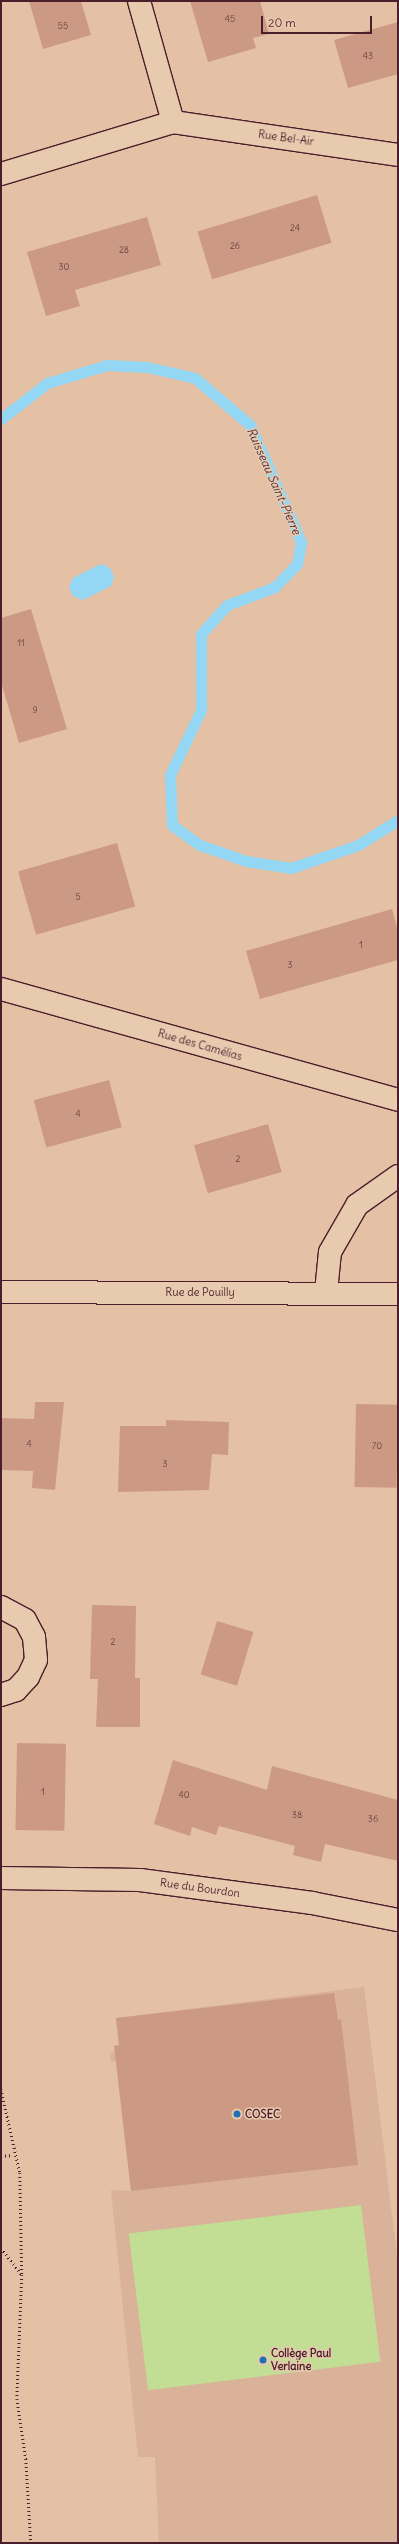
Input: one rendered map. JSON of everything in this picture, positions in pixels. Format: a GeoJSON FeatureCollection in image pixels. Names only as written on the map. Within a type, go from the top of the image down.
{"type":"FeatureCollection","features":[{"type":"Feature","properties":{"kind":"street"},"geometry":{"type":"LineString","coordinates":[[139,1],[173,122]]}},
{"type":"Feature","properties":{"kind":"street","name":"Rue Bel-Air"},"geometry":{"type":"LineString","coordinates":[[1,174],[173,122],[398,155]]}},
{"type":"Feature","properties":{"kind":"street","name":"Rue des Camélias"},"geometry":{"type":"LineString","coordinates":[[1,989],[398,1100]]}},
{"type":"Feature","properties":{"kind":"street"},"geometry":{"type":"LineString","coordinates":[[326,1292],[330,1252],[357,1205],[398,1176]]}},
{"type":"Feature","properties":{"kind":"street","name":"Rue de Pouilly"},"geometry":{"type":"LineString","coordinates":[[1,1292],[326,1292],[398,1294]]}},
{"type":"Feature","properties":{"kind":"street"},"geometry":{"type":"LineString","coordinates":[[1,1607],[25,1620],[34,1637],[36,1660],[28,1678],[16,1690],[1,1695]]}},
{"type":"Feature","properties":{"kind":"street","name":"Rue du Bourdon"},"geometry":{"type":"LineString","coordinates":[[1,1878],[140,1880],[312,1903],[398,1920]]}},
{"type":"Feature","properties":{"kind":"path"},"geometry":{"type":"LineString","coordinates":[[1,2089],[13,2155],[20,2173],[22,2275],[17,2400],[26,2460],[31,2543]]}},
{"type":"Feature","properties":{"kind":"path"},"geometry":{"type":"LineString","coordinates":[[1,2156],[13,2155]]}},
{"type":"Feature","properties":{"kind":"path"},"geometry":{"type":"LineString","coordinates":[[1,2248],[22,2275]]}},
{"type":"Feature","properties":{"kind":"shaded area","name":"Collège Paul Verlaine"},"geometry":{"type":"Polygon","coordinates":[[[364,1987],[398,2264],[398,2543],[159,2543],[155,2457],[138,2457],[111,2190],[131,2191],[116,2061],[111,2062],[110,2053],[115,2052],[115,2046],[119,2045],[116,2018],[364,1987]]]}},
{"type":"Feature","properties":{"kind":"green space"},"geometry":{"type":"Polygon","coordinates":[[[361,2205],[380,2362],[148,2390],[129,2234],[361,2205]]]}},
{"type":"Feature","properties":{"kind":"water"},"geometry":{"type":"Polygon","coordinates":[[[101,564],[110,568],[114,577],[111,586],[83,600],[73,596],[69,587],[73,578],[101,564]]]}},
{"type":"Feature","properties":{"kind":"building"},"geometry":{"type":"Polygon","coordinates":[[[29,1],[81,1],[91,35],[43,49],[29,1]]]}},
{"type":"Feature","properties":{"kind":"building"},"geometry":{"type":"Polygon","coordinates":[[[190,1],[260,1],[269,34],[253,38],[256,48],[208,62],[190,1]]]}},
{"type":"Feature","properties":{"kind":"building"},"geometry":{"type":"Polygon","coordinates":[[[398,22],[398,74],[348,88],[334,40],[398,22]]]}},
{"type":"Feature","properties":{"kind":"building"},"geometry":{"type":"Polygon","coordinates":[[[317,195],[332,243],[212,279],[197,232],[317,195]]]}},
{"type":"Feature","properties":{"kind":"building"},"geometry":{"type":"Polygon","coordinates":[[[147,217],[161,265],[75,290],[80,306],[46,316],[27,252],[147,217]]]}},
{"type":"Feature","properties":{"kind":"building"},"geometry":{"type":"Polygon","coordinates":[[[31,609],[67,729],[19,743],[1,682],[1,618],[31,609]]]}},
{"type":"Feature","properties":{"kind":"building"},"geometry":{"type":"Polygon","coordinates":[[[117,843],[135,906],[36,935],[18,871],[117,843]]]}},
{"type":"Feature","properties":{"kind":"building"},"geometry":{"type":"Polygon","coordinates":[[[392,909],[398,931],[398,960],[260,999],[246,951],[392,909]]]}},
{"type":"Feature","properties":{"kind":"building"},"geometry":{"type":"Polygon","coordinates":[[[109,1080],[122,1127],[46,1148],[34,1100],[109,1080]]]}},
{"type":"Feature","properties":{"kind":"building"},"geometry":{"type":"Polygon","coordinates":[[[268,1124],[282,1172],[208,1193],[194,1145],[268,1124]]]}},
{"type":"Feature","properties":{"kind":"building"},"geometry":{"type":"Polygon","coordinates":[[[35,1402],[64,1402],[55,1490],[32,1488],[33,1471],[1,1470],[1,1418],[34,1419],[35,1402]]]}},
{"type":"Feature","properties":{"kind":"building"},"geometry":{"type":"Polygon","coordinates":[[[356,1404],[398,1405],[397,1488],[355,1487],[356,1404]]]}},
{"type":"Feature","properties":{"kind":"building"},"geometry":{"type":"Polygon","coordinates":[[[166,1420],[229,1422],[228,1455],[212,1454],[209,1490],[118,1492],[120,1426],[166,1426],[166,1420]]]}},
{"type":"Feature","properties":{"kind":"building"},"geometry":{"type":"Polygon","coordinates":[[[92,1605],[136,1606],[135,1678],[140,1678],[140,1727],[96,1727],[98,1679],[90,1679],[92,1605]]]}},
{"type":"Feature","properties":{"kind":"building"},"geometry":{"type":"Polygon","coordinates":[[[217,1621],[253,1632],[237,1686],[201,1675],[217,1621]]]}},
{"type":"Feature","properties":{"kind":"building"},"geometry":{"type":"Polygon","coordinates":[[[17,1743],[66,1744],[64,1831],[15,1830],[17,1743]]]}},
{"type":"Feature","properties":{"kind":"building"},"geometry":{"type":"Polygon","coordinates":[[[173,1760],[267,1790],[272,1766],[398,1800],[398,1861],[325,1844],[321,1862],[293,1855],[295,1846],[219,1826],[216,1835],[192,1827],[190,1836],[154,1824],[173,1760]]]}},
{"type":"Feature","properties":{"kind":"building","name":"COSEC"},"geometry":{"type":"Polygon","coordinates":[[[334,1993],[338,2020],[341,2019],[358,2165],[131,2191],[114,2046],[119,2045],[116,2018],[334,1993]]]}},
{"type":"Feature","properties":{"kind":"waterway","name":"Ruisseau Saint-Pierre"},"geometry":{"type":"LineString","coordinates":[[1,419],[47,383],[107,365],[147,367],[195,378],[250,425],[301,542],[297,564],[275,587],[227,605],[201,634],[201,710],[170,775],[172,825],[200,845],[246,861],[291,868],[358,845],[398,820]]}},
{"type":"Feature","properties":{"kind":"place","name":"COSEC"},"geometry":{"type":"Point","coordinates":[237,2114]}},
{"type":"Feature","properties":{"kind":"place","name":"Collège Paul Verlaine"},"geometry":{"type":"Point","coordinates":[263,2360]}}]}
